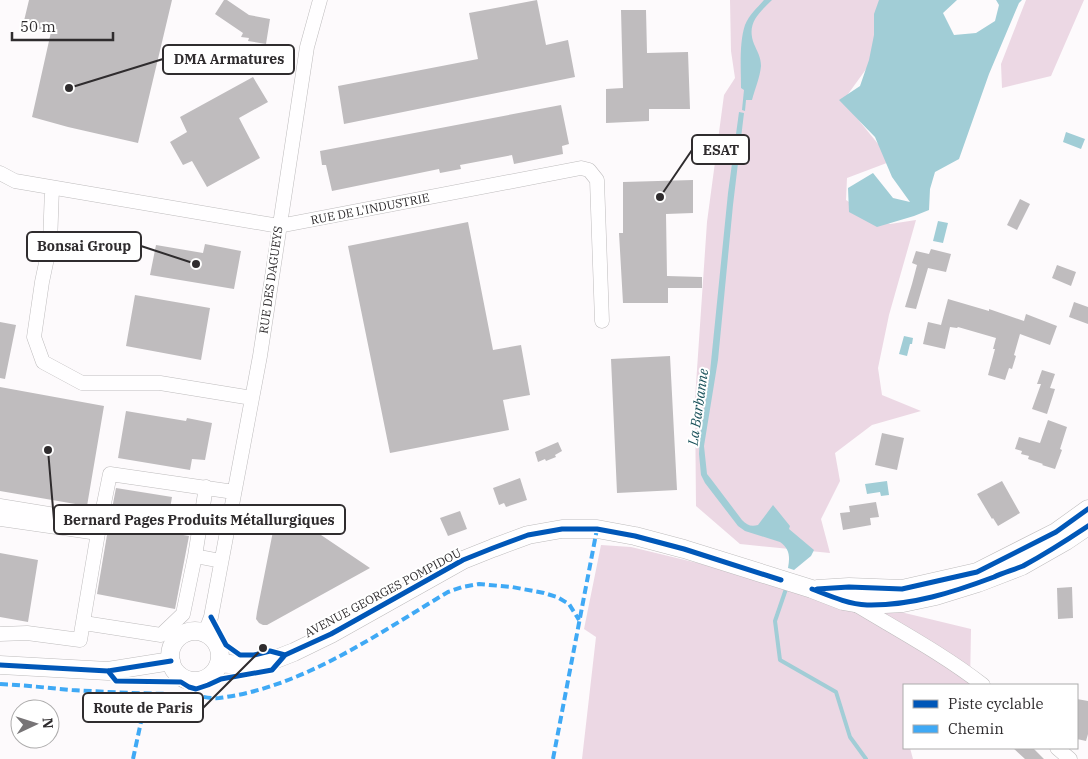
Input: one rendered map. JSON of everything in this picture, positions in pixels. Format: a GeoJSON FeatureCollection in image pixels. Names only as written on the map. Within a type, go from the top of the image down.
{"type":"FeatureCollection","features":[{"type":"Feature","properties":{"kind":"main road"},"geometry":{"type":"LineString","coordinates":[[805,588],[848,586],[902,589],[977,572],[1056,532],[1088,509]]}},
{"type":"Feature","properties":{"kind":"main road","name":"AVENUE GEORGES POMPIDOU"},"geometry":{"type":"LineString","coordinates":[[219,663],[253,664],[294,652],[331,634],[463,560],[528,535],[562,529],[597,529],[635,536],[684,549],[843,601],[866,605],[903,603],[936,596],[978,583],[1022,566],[1088,526]]}},
{"type":"Feature","properties":{"kind":"main road"},"geometry":{"type":"LineString","coordinates":[[198,631],[205,633],[216,642],[220,656],[219,663],[216,670],[210,676],[202,680],[186,679],[174,669],[170,653],[172,646],[176,639],[183,634],[198,631]]}},
{"type":"Feature","properties":{"kind":"main road"},"geometry":{"type":"LineString","coordinates":[[0,665],[108,670],[171,661]]}},
{"type":"Feature","properties":{"kind":"street","name":"RUE DES DAGUEYS"},"geometry":{"type":"LineString","coordinates":[[205,633],[211,617],[260,356],[307,47],[320,0]]}},
{"type":"Feature","properties":{"kind":"street","name":"RUE DE L'INDUSTRIE"},"geometry":{"type":"LineString","coordinates":[[0,173],[15,181],[279,226],[581,168],[589,170],[597,180],[602,321]]}},
{"type":"Feature","properties":{"kind":"street"},"geometry":{"type":"LineString","coordinates":[[52,188],[50,244],[34,337],[43,362],[82,383],[160,383],[252,398]]}},
{"type":"Feature","properties":{"kind":"street"},"geometry":{"type":"LineString","coordinates":[[0,634],[27,633],[80,640],[110,474],[234,492]]}},
{"type":"Feature","properties":{"kind":"street"},"geometry":{"type":"LineString","coordinates":[[84,623],[160,636],[183,614],[206,487]]}},
{"type":"Feature","properties":{"kind":"street"},"geometry":{"type":"LineString","coordinates":[[0,506],[74,518],[102,516]]}},
{"type":"Feature","properties":{"kind":"street"},"geometry":{"type":"LineString","coordinates":[[0,519],[98,534]]}},
{"type":"Feature","properties":{"kind":"street"},"geometry":{"type":"LineString","coordinates":[[195,556],[222,561]]}},
{"type":"Feature","properties":{"kind":"street"},"geometry":{"type":"LineString","coordinates":[[854,603],[931,650],[982,684]]}},
{"type":"Feature","properties":{"kind":"street"},"geometry":{"type":"LineString","coordinates":[[1058,749],[1070,759]]}},
{"type":"Feature","properties":{"kind":"shaded area"},"geometry":{"type":"Polygon","coordinates":[[[730,0],[886,0],[885,43],[843,101],[892,161],[847,178],[846,200],[871,216],[890,224],[916,220],[889,315],[878,368],[882,395],[921,411],[872,425],[835,453],[840,481],[821,519],[830,553],[740,544],[696,506],[695,399],[707,222],[724,95],[735,78],[731,51],[730,0]]]}},
{"type":"Feature","properties":{"kind":"shaded area"},"geometry":{"type":"Polygon","coordinates":[[[1026,0],[1084,0],[1051,76],[1002,88],[1001,64],[1026,0]]]}},
{"type":"Feature","properties":{"kind":"shaded area"},"geometry":{"type":"Polygon","coordinates":[[[601,545],[631,547],[971,629],[970,684],[903,684],[903,749],[910,749],[913,759],[582,759],[596,637],[584,629],[601,545]]]}},
{"type":"Feature","properties":{"kind":"water"},"geometry":{"type":"Polygon","coordinates":[[[764,0],[772,0],[755,19],[752,30],[752,37],[759,54],[761,66],[759,79],[752,100],[746,100],[745,111],[742,110],[744,90],[741,88],[743,32],[749,18],[764,0]]]}},
{"type":"Feature","properties":{"kind":"water"},"geometry":{"type":"Polygon","coordinates":[[[879,0],[957,0],[943,13],[954,35],[976,33],[995,21],[999,5],[996,0],[1022,0],[1019,3],[989,74],[959,159],[935,172],[930,189],[929,210],[877,227],[849,212],[848,188],[873,173],[893,198],[910,202],[892,177],[875,137],[839,100],[860,86],[869,60],[874,35],[874,14],[879,0]]]}},
{"type":"Feature","properties":{"kind":"water"},"geometry":{"type":"Polygon","coordinates":[[[739,112],[744,113],[718,360],[704,446],[707,474],[746,523],[751,526],[758,525],[773,505],[790,526],[789,529],[814,550],[811,556],[794,570],[788,568],[789,560],[786,547],[780,542],[745,531],[738,526],[701,475],[700,435],[710,372],[728,193],[739,112]]]}},
{"type":"Feature","properties":{"kind":"water"},"geometry":{"type":"Polygon","coordinates":[[[1066,132],[1085,139],[1081,149],[1063,142],[1066,132]]]}},
{"type":"Feature","properties":{"kind":"water"},"geometry":{"type":"Polygon","coordinates":[[[938,221],[948,223],[943,243],[933,241],[938,221]]]}},
{"type":"Feature","properties":{"kind":"water"},"geometry":{"type":"Polygon","coordinates":[[[904,336],[913,338],[907,356],[899,354],[904,336]]]}},
{"type":"Feature","properties":{"kind":"water"},"geometry":{"type":"Polygon","coordinates":[[[887,481],[889,495],[881,496],[880,492],[867,494],[865,484],[887,481]]]}},
{"type":"Feature","properties":{"kind":"building"},"geometry":{"type":"Polygon","coordinates":[[[29,0],[172,0],[138,143],[32,117],[51,32],[23,25],[29,0]]]}},
{"type":"Feature","properties":{"kind":"building"},"geometry":{"type":"Polygon","coordinates":[[[224,0],[227,0],[249,15],[270,19],[266,44],[248,41],[249,38],[241,37],[243,33],[215,14],[224,0]]]}},
{"type":"Feature","properties":{"kind":"building"},"geometry":{"type":"Polygon","coordinates":[[[537,0],[546,45],[568,40],[575,77],[344,124],[338,86],[478,59],[469,13],[537,0]]]}},
{"type":"Feature","properties":{"kind":"building"},"geometry":{"type":"Polygon","coordinates":[[[621,10],[646,10],[647,53],[688,52],[690,109],[649,109],[649,121],[606,123],[606,89],[623,88],[621,10]]]}},
{"type":"Feature","properties":{"kind":"building"},"geometry":{"type":"Polygon","coordinates":[[[253,77],[268,102],[239,118],[260,158],[207,187],[192,161],[183,165],[170,142],[187,132],[180,117],[253,77]]]}},
{"type":"Feature","properties":{"kind":"building"},"geometry":{"type":"Polygon","coordinates":[[[561,105],[569,144],[562,146],[563,154],[514,164],[512,155],[460,165],[461,169],[440,173],[439,169],[332,191],[326,165],[322,165],[320,151],[561,105]]]}},
{"type":"Feature","properties":{"kind":"building"},"geometry":{"type":"Polygon","coordinates":[[[693,180],[693,213],[666,214],[667,276],[702,277],[702,288],[668,288],[668,303],[623,303],[619,233],[623,233],[623,182],[693,180]]]}},
{"type":"Feature","properties":{"kind":"building"},"geometry":{"type":"Polygon","coordinates":[[[1020,199],[1030,204],[1017,230],[1007,225],[1020,199]]]}},
{"type":"Feature","properties":{"kind":"building"},"geometry":{"type":"Polygon","coordinates":[[[468,222],[493,350],[521,345],[530,395],[503,400],[509,430],[390,453],[348,246],[468,222]]]}},
{"type":"Feature","properties":{"kind":"building"},"geometry":{"type":"Polygon","coordinates":[[[205,244],[241,251],[234,289],[150,275],[156,245],[203,253],[205,244]]]}},
{"type":"Feature","properties":{"kind":"building"},"geometry":{"type":"Polygon","coordinates":[[[931,249],[951,254],[946,272],[928,268],[916,309],[905,307],[917,265],[912,263],[916,251],[929,254],[931,249]]]}},
{"type":"Feature","properties":{"kind":"building"},"geometry":{"type":"Polygon","coordinates":[[[1057,265],[1076,272],[1071,286],[1052,278],[1057,265]]]}},
{"type":"Feature","properties":{"kind":"building"},"geometry":{"type":"Polygon","coordinates":[[[135,295],[210,308],[201,360],[126,346],[135,295]]]}},
{"type":"Feature","properties":{"kind":"building"},"geometry":{"type":"Polygon","coordinates":[[[948,299],[989,311],[989,309],[1024,321],[1026,314],[1057,326],[1050,345],[1020,334],[1012,369],[1009,368],[1005,380],[988,375],[996,338],[958,327],[950,327],[945,349],[923,344],[928,322],[941,325],[948,299]]]}},
{"type":"Feature","properties":{"kind":"building"},"geometry":{"type":"Polygon","coordinates":[[[1074,302],[1088,307],[1088,324],[1069,317],[1074,302]]]}},
{"type":"Feature","properties":{"kind":"building"},"geometry":{"type":"Polygon","coordinates":[[[0,322],[16,325],[5,379],[0,378],[0,322]]]}},
{"type":"Feature","properties":{"kind":"building"},"geometry":{"type":"Polygon","coordinates":[[[670,356],[677,490],[617,493],[611,359],[670,356]]]}},
{"type":"Feature","properties":{"kind":"building"},"geometry":{"type":"Polygon","coordinates":[[[1042,370],[1055,374],[1050,388],[1055,389],[1047,414],[1032,409],[1041,384],[1037,384],[1042,370]]]}},
{"type":"Feature","properties":{"kind":"building"},"geometry":{"type":"Polygon","coordinates":[[[0,387],[104,406],[87,506],[0,491],[0,387]]]}},
{"type":"Feature","properties":{"kind":"building"},"geometry":{"type":"Polygon","coordinates":[[[126,411],[186,421],[187,418],[212,423],[205,460],[192,459],[190,470],[118,458],[126,411]]]}},
{"type":"Feature","properties":{"kind":"building"},"geometry":{"type":"Polygon","coordinates":[[[1048,420],[1067,427],[1060,449],[1062,450],[1055,469],[1028,459],[1029,456],[1021,454],[1022,451],[1015,449],[1019,437],[1040,443],[1048,420]]]}},
{"type":"Feature","properties":{"kind":"building"},"geometry":{"type":"Polygon","coordinates":[[[882,433],[904,438],[897,470],[875,465],[882,433]]]}},
{"type":"Feature","properties":{"kind":"building"},"geometry":{"type":"Polygon","coordinates":[[[558,442],[562,451],[555,455],[556,457],[538,462],[535,452],[558,442]]]}},
{"type":"Feature","properties":{"kind":"building"},"geometry":{"type":"Polygon","coordinates":[[[520,478],[527,500],[506,507],[504,503],[499,505],[493,488],[520,478]]]}},
{"type":"Feature","properties":{"kind":"building"},"geometry":{"type":"Polygon","coordinates":[[[1002,481],[1020,513],[998,526],[977,494],[1002,481]]]}},
{"type":"Feature","properties":{"kind":"building"},"geometry":{"type":"Polygon","coordinates":[[[116,488],[172,497],[166,532],[189,536],[175,609],[97,594],[116,488]]]}},
{"type":"Feature","properties":{"kind":"building"},"geometry":{"type":"Polygon","coordinates":[[[876,502],[879,517],[870,518],[871,525],[843,530],[840,513],[850,512],[849,506],[876,502]]]}},
{"type":"Feature","properties":{"kind":"building"},"geometry":{"type":"Polygon","coordinates":[[[278,506],[370,568],[267,625],[263,625],[256,619],[278,506]]]}},
{"type":"Feature","properties":{"kind":"building"},"geometry":{"type":"Polygon","coordinates":[[[460,511],[467,529],[448,536],[440,518],[460,511]]]}},
{"type":"Feature","properties":{"kind":"building"},"geometry":{"type":"Polygon","coordinates":[[[0,553],[38,560],[28,622],[0,617],[0,553]]]}},
{"type":"Feature","properties":{"kind":"building"},"geometry":{"type":"Polygon","coordinates":[[[1072,587],[1073,618],[1058,619],[1057,588],[1072,587]]]}},
{"type":"Feature","properties":{"kind":"building"},"geometry":{"type":"Polygon","coordinates":[[[1078,699],[1088,701],[1088,734],[1086,741],[1078,739],[1078,699]]]}},
{"type":"Feature","properties":{"kind":"building"},"geometry":{"type":"Polygon","coordinates":[[[1014,749],[1034,749],[1044,759],[1025,759],[1014,749]]]}},
{"type":"Feature","properties":{"kind":"waterway","name":"La Barbanne"},"geometry":{"type":"LineString","coordinates":[[787,586],[775,621],[780,660],[836,692],[850,737],[866,759]]}},
{"type":"Feature","properties":{"kind":"marked path"},"geometry":{"type":"LineString","coordinates":[[553,759],[597,529]]}},
{"type":"Feature","properties":{"kind":"marked path"},"geometry":{"type":"LineString","coordinates":[[0,684],[86,691],[187,694],[214,698],[250,692],[310,671],[367,641],[448,592],[479,584],[512,587],[557,597],[569,604],[579,620]]}},
{"type":"Feature","properties":{"kind":"marked path"},"geometry":{"type":"LineString","coordinates":[[133,759],[147,694]]}},
{"type":"Feature","properties":{"kind":"cycle path"},"geometry":{"type":"LineString","coordinates":[[817,589],[849,587],[902,589],[977,572],[1056,532],[1088,509]]}},
{"type":"Feature","properties":{"kind":"cycle path"},"geometry":{"type":"LineString","coordinates":[[812,589],[832,597],[867,605],[916,601],[963,588],[1023,566],[1088,526]]}},
{"type":"Feature","properties":{"kind":"cycle path"},"geometry":{"type":"LineString","coordinates":[[108,671],[116,681],[181,682],[196,689],[221,679],[272,670],[285,655],[331,634],[463,560],[528,535],[562,529],[597,529],[635,536],[684,549],[781,580]]}},
{"type":"Feature","properties":{"kind":"cycle path"},"geometry":{"type":"LineString","coordinates":[[211,617],[226,645],[240,655],[254,655],[270,651],[285,655]]}},
{"type":"Feature","properties":{"kind":"cycle path"},"geometry":{"type":"LineString","coordinates":[[0,665],[108,671],[171,661]]}},
{"type":"Feature","properties":{"kind":"place","name":"DMA Armatures"},"geometry":{"type":"Point","coordinates":[69,88]}},
{"type":"Feature","properties":{"kind":"place","name":"ESAT"},"geometry":{"type":"Point","coordinates":[660,197]}},
{"type":"Feature","properties":{"kind":"place","name":"Bonsai Group"},"geometry":{"type":"Point","coordinates":[196,264]}},
{"type":"Feature","properties":{"kind":"place","name":"Bernard Pages Produits Métallurgiques"},"geometry":{"type":"Point","coordinates":[48,450]}},
{"type":"Feature","properties":{"kind":"place","name":"Route de Paris"},"geometry":{"type":"Point","coordinates":[263,648]}}]}
